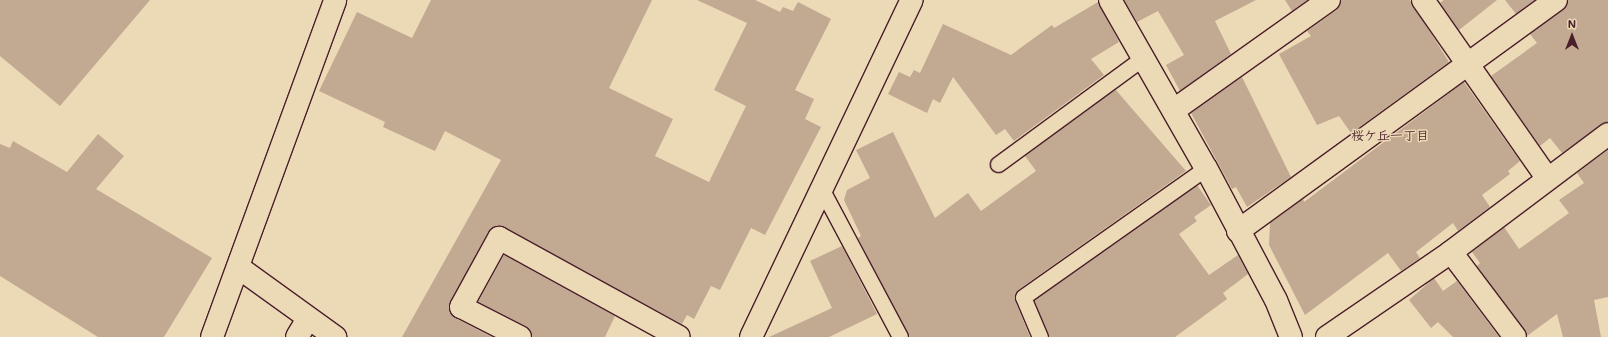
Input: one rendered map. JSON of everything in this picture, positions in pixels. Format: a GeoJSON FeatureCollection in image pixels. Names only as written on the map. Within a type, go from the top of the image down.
{"type":"FeatureCollection","features":[{"type":"Feature","properties":{"kind":"street"},"geometry":{"type":"LineString","coordinates":[[212,337],[335,0]]}},
{"type":"Feature","properties":{"kind":"street"},"geometry":{"type":"LineString","coordinates":[[751,337],[912,0]]}},
{"type":"Feature","properties":{"kind":"street"},"geometry":{"type":"LineString","coordinates":[[1110,0],[1144,57],[1206,168],[1238,231],[1276,300],[1291,337]]}},
{"type":"Feature","properties":{"kind":"street"},"geometry":{"type":"LineString","coordinates":[[1174,110],[1329,0]]}},
{"type":"Feature","properties":{"kind":"street"},"geometry":{"type":"LineString","coordinates":[[1423,0],[1466,65],[1547,178]]}},
{"type":"Feature","properties":{"kind":"street"},"geometry":{"type":"LineString","coordinates":[[1238,231],[1556,0]]}},
{"type":"Feature","properties":{"kind":"street"},"geometry":{"type":"LineString","coordinates":[[1327,337],[1451,252],[1547,178],[1608,134]]}},
{"type":"Feature","properties":{"kind":"street"},"geometry":{"type":"LineString","coordinates":[[520,337],[461,307],[499,238],[679,337]]}},
{"type":"Feature","properties":{"kind":"street"},"geometry":{"type":"LineString","coordinates":[[1451,252],[1515,337]]}},
{"type":"Feature","properties":{"kind":"street"},"geometry":{"type":"LineString","coordinates":[[238,267],[302,328],[335,337]]}},
{"type":"Feature","properties":{"kind":"lane"},"geometry":{"type":"LineString","coordinates":[[998,164],[1144,57]]}},
{"type":"Feature","properties":{"kind":"lane"},"geometry":{"type":"LineString","coordinates":[[1040,337],[1022,297],[1206,168]]}},
{"type":"Feature","properties":{"kind":"lane"},"geometry":{"type":"LineString","coordinates":[[822,190],[900,337]]}},
{"type":"Feature","properties":{"kind":"building"},"geometry":{"type":"Polygon","coordinates":[[[0,0],[150,0],[60,106],[0,56],[0,0]]]}},
{"type":"Feature","properties":{"kind":"building"},"geometry":{"type":"Polygon","coordinates":[[[431,0],[652,0],[609,88],[673,119],[655,156],[709,182],[746,106],[714,90],[747,23],[697,0],[755,0],[780,12],[783,7],[793,11],[798,2],[831,19],[795,90],[814,99],[805,119],[821,127],[765,235],[751,228],[720,290],[711,286],[694,319],[687,315],[682,324],[498,226],[488,232],[449,307],[455,318],[492,337],[402,337],[501,160],[445,131],[435,151],[383,127],[385,122],[319,91],[357,12],[412,38],[431,0]]]}},
{"type":"Feature","properties":{"kind":"building"},"geometry":{"type":"Polygon","coordinates":[[[1124,0],[1256,0],[1215,21],[1231,54],[1180,91],[1166,65],[1184,55],[1158,11],[1137,22],[1124,0]]]}},
{"type":"Feature","properties":{"kind":"building"},"geometry":{"type":"Polygon","coordinates":[[[1285,0],[1307,0],[1292,11],[1285,0]]]}},
{"type":"Feature","properties":{"kind":"building"},"geometry":{"type":"Polygon","coordinates":[[[1341,0],[1410,0],[1449,62],[1351,133],[1339,116],[1317,125],[1279,54],[1311,36],[1307,31],[1337,10],[1341,0]]]}},
{"type":"Feature","properties":{"kind":"building"},"geometry":{"type":"Polygon","coordinates":[[[1444,0],[1497,0],[1459,30],[1440,3],[1444,0]]]}},
{"type":"Feature","properties":{"kind":"building"},"geometry":{"type":"Polygon","coordinates":[[[1505,0],[1535,0],[1516,14],[1505,0]]]}},
{"type":"Feature","properties":{"kind":"building"},"geometry":{"type":"Polygon","coordinates":[[[1568,0],[1608,0],[1608,122],[1562,153],[1550,138],[1540,146],[1491,76],[1537,43],[1530,34],[1563,10],[1568,0]]]}},
{"type":"Feature","properties":{"kind":"building"},"geometry":{"type":"Polygon","coordinates":[[[1098,2],[1119,42],[1091,59],[1104,75],[1014,141],[1005,129],[996,135],[953,77],[940,103],[933,99],[927,113],[888,94],[899,72],[910,77],[914,70],[920,73],[943,24],[1011,55],[1052,25],[1054,28],[1098,2]]]}},
{"type":"Feature","properties":{"kind":"building"},"geometry":{"type":"Polygon","coordinates":[[[1242,77],[1291,177],[1247,207],[1236,187],[1232,189],[1191,113],[1242,77]]]}},
{"type":"Feature","properties":{"kind":"building"},"geometry":{"type":"Polygon","coordinates":[[[1464,82],[1520,161],[1508,171],[1510,174],[1482,195],[1490,207],[1458,231],[1453,223],[1416,252],[1420,258],[1401,271],[1388,253],[1305,315],[1269,245],[1270,223],[1303,199],[1304,202],[1464,82]]]}},
{"type":"Feature","properties":{"kind":"building"},"geometry":{"type":"Polygon","coordinates":[[[1115,89],[1186,171],[1018,290],[1015,300],[1030,337],[909,337],[858,238],[861,236],[844,200],[847,190],[870,178],[856,150],[893,132],[935,218],[968,193],[981,211],[1036,171],[1025,156],[1115,89]]]}},
{"type":"Feature","properties":{"kind":"building"},"geometry":{"type":"Polygon","coordinates":[[[98,134],[124,156],[96,189],[212,258],[164,337],[98,337],[0,276],[0,144],[10,148],[13,141],[67,172],[98,134]]]}},
{"type":"Feature","properties":{"kind":"building"},"geometry":{"type":"Polygon","coordinates":[[[1608,150],[1608,297],[1594,300],[1601,337],[1563,337],[1557,314],[1527,336],[1477,266],[1480,263],[1472,252],[1504,227],[1519,249],[1569,213],[1559,200],[1584,183],[1577,173],[1608,150]]]}},
{"type":"Feature","properties":{"kind":"building"},"geometry":{"type":"Polygon","coordinates":[[[1197,185],[1211,205],[1194,217],[1197,221],[1179,234],[1209,275],[1238,255],[1248,274],[1223,293],[1227,299],[1175,337],[1049,337],[1034,300],[1197,185]]]}},
{"type":"Feature","properties":{"kind":"building"},"geometry":{"type":"Polygon","coordinates":[[[842,246],[877,314],[829,337],[769,337],[832,308],[810,261],[842,246]]]}},
{"type":"Feature","properties":{"kind":"building"},"geometry":{"type":"Polygon","coordinates":[[[504,255],[615,316],[605,337],[532,337],[526,326],[478,302],[504,255]]]}},
{"type":"Feature","properties":{"kind":"building"},"geometry":{"type":"Polygon","coordinates":[[[1434,278],[1443,291],[1457,281],[1499,337],[1453,337],[1438,322],[1431,328],[1409,300],[1434,278]]]}},
{"type":"Feature","properties":{"kind":"district","name":"桜ケ丘一丁目"},"geometry":{"type":"Point","coordinates":[1390,135]}}]}
